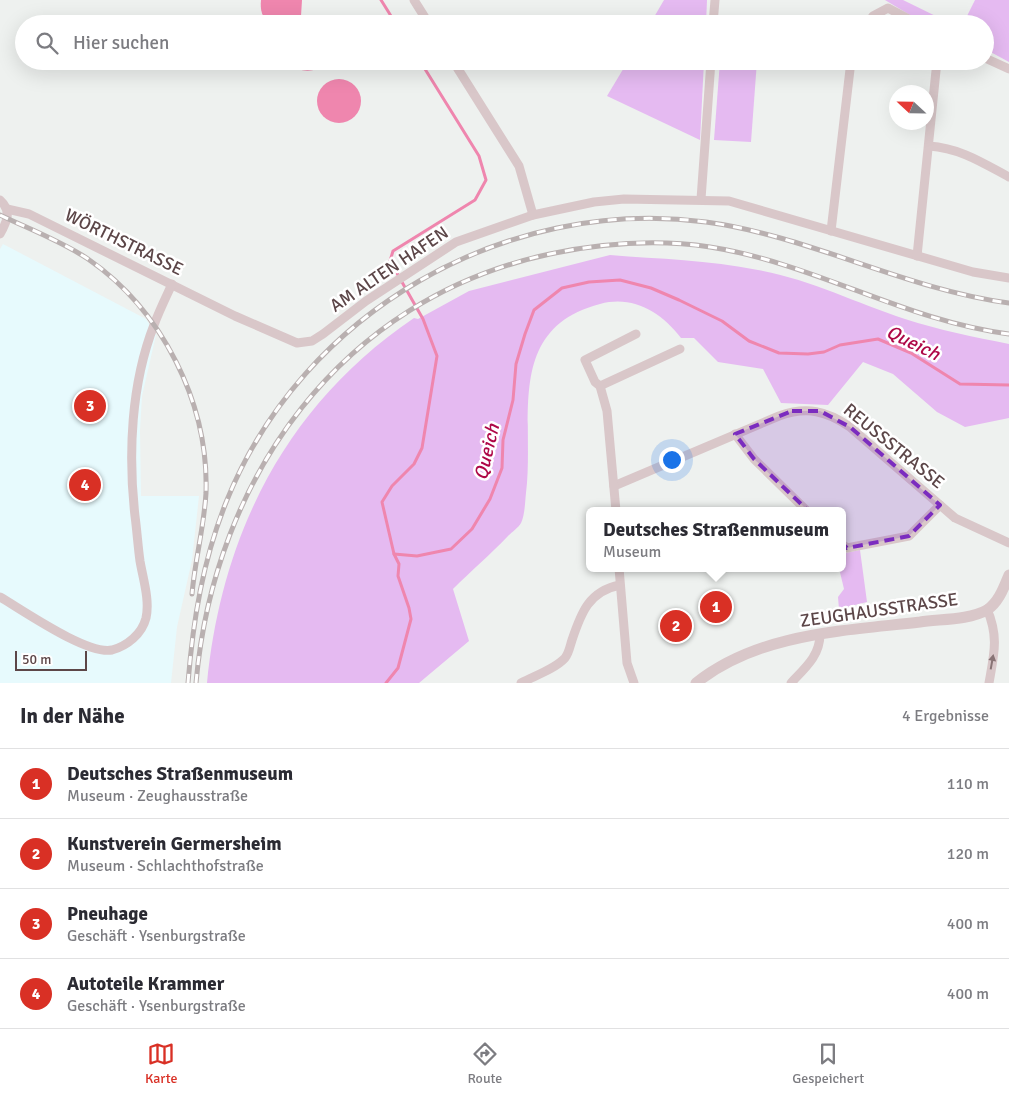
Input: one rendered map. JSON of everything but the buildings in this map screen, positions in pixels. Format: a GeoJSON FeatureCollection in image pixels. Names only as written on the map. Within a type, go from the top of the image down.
{"type":"FeatureCollection","features":[{"type":"Feature","properties":{"kind":"street"},"geometry":{"type":"LineString","coordinates":[[414,0],[423,15]]}},
{"type":"Feature","properties":{"kind":"street"},"geometry":{"type":"LineString","coordinates":[[714,15],[715,0]]}},
{"type":"Feature","properties":{"kind":"street"},"geometry":{"type":"LineString","coordinates":[[878,15],[888,8],[901,15]]}},
{"type":"Feature","properties":{"kind":"street"},"geometry":{"type":"LineString","coordinates":[[994,62],[1009,70]]}},
{"type":"Feature","properties":{"kind":"street"},"geometry":{"type":"LineString","coordinates":[[459,70],[519,166],[533,215]]}},
{"type":"Feature","properties":{"kind":"street"},"geometry":{"type":"LineString","coordinates":[[701,199],[710,70]]}},
{"type":"Feature","properties":{"kind":"street"},"geometry":{"type":"LineString","coordinates":[[832,231],[850,70]]}},
{"type":"Feature","properties":{"kind":"street"},"geometry":{"type":"LineString","coordinates":[[917,256],[936,70]]}},
{"type":"Feature","properties":{"kind":"street"},"geometry":{"type":"LineString","coordinates":[[929,146],[948,148],[964,153],[1009,177]]}},
{"type":"Feature","properties":{"kind":"street","name":"AM ALTEN HAFEN"},"geometry":{"type":"LineString","coordinates":[[235,316],[290,341],[303,343],[323,334],[395,280],[456,242],[533,215],[594,202],[624,199],[701,199],[729,202],[973,272],[1009,278]]}},
{"type":"Feature","properties":{"kind":"street"},"geometry":{"type":"LineString","coordinates":[[0,200],[7,209],[7,218],[0,234]]}},
{"type":"Feature","properties":{"kind":"street","name":"WÖRTHSTRASSE"},"geometry":{"type":"LineString","coordinates":[[7,209],[29,214],[235,316]]}},
{"type":"Feature","properties":{"kind":"street"},"geometry":{"type":"LineString","coordinates":[[0,597],[84,645],[100,650],[112,650],[130,642],[140,630],[146,618],[147,599],[133,499],[134,418],[138,384],[145,354],[154,325],[172,284]]}},
{"type":"Feature","properties":{"kind":"street"},"geometry":{"type":"LineString","coordinates":[[616,507],[606,411],[600,386],[595,382],[585,360],[636,334]]}},
{"type":"Feature","properties":{"kind":"street"},"geometry":{"type":"LineString","coordinates":[[600,386],[680,349]]}},
{"type":"Feature","properties":{"kind":"street","name":"REUSSSTRASSE"},"geometry":{"type":"LineString","coordinates":[[614,486],[792,411],[820,411],[850,427],[940,505],[963,522],[1009,543]]}},
{"type":"Feature","properties":{"kind":"street"},"geometry":{"type":"LineString","coordinates":[[736,434],[754,459],[803,507]]}},
{"type":"Feature","properties":{"kind":"street"},"geometry":{"type":"LineString","coordinates":[[846,548],[909,536],[940,505]]}},
{"type":"Feature","properties":{"kind":"street"},"geometry":{"type":"LineString","coordinates":[[619,572],[627,663],[634,683]]}},
{"type":"Feature","properties":{"kind":"street"},"geometry":{"type":"LineString","coordinates":[[989,683],[996,641],[993,623],[988,610],[999,597],[1009,575]]}},
{"type":"Feature","properties":{"kind":"street"},"geometry":{"type":"LineString","coordinates":[[521,683],[567,656],[581,613],[590,599],[599,592],[620,585]]}},
{"type":"Feature","properties":{"kind":"street","name":"ZEUGHAUSSTRASSE"},"geometry":{"type":"LineString","coordinates":[[696,683],[739,656],[766,646],[820,634],[967,616],[988,610]]}},
{"type":"Feature","properties":{"kind":"street"},"geometry":{"type":"LineString","coordinates":[[791,683],[815,656],[820,634]]}},
{"type":"Feature","properties":{"kind":"highlighted area"},"geometry":{"type":"Polygon","coordinates":[[[792,411],[820,411],[850,427],[940,505],[909,536],[847,548],[754,459],[735,434],[792,411]]]}},
{"type":"Feature","properties":{"kind":"shaded area"},"geometry":{"type":"Polygon","coordinates":[[[261,0],[302,0],[301,15],[263,15],[261,0]]]}},
{"type":"Feature","properties":{"kind":"shaded area"},"geometry":{"type":"Polygon","coordinates":[[[664,0],[707,0],[706,15],[655,15],[664,0]]]}},
{"type":"Feature","properties":{"kind":"shaded area"},"geometry":{"type":"Polygon","coordinates":[[[885,0],[903,0],[934,15],[910,15],[885,0]]]}},
{"type":"Feature","properties":{"kind":"shaded area"},"geometry":{"type":"Polygon","coordinates":[[[975,0],[1009,0],[1009,62],[994,54],[994,15],[968,15],[975,0]]]}},
{"type":"Feature","properties":{"kind":"shaded area"},"geometry":{"type":"Polygon","coordinates":[[[623,70],[704,70],[700,140],[607,96],[623,70]]]}},
{"type":"Feature","properties":{"kind":"shaded area"},"geometry":{"type":"Polygon","coordinates":[[[719,70],[756,70],[751,142],[714,140],[719,70]]]}},
{"type":"Feature","properties":{"kind":"shaded area"},"geometry":{"type":"Polygon","coordinates":[[[339,79],[351,83],[357,89],[361,101],[357,113],[351,119],[339,123],[327,119],[321,113],[317,101],[321,89],[327,83],[339,79]]]}},
{"type":"Feature","properties":{"kind":"shaded area"},"geometry":{"type":"Polygon","coordinates":[[[3,244],[146,319],[156,335],[142,396],[140,430],[141,496],[199,496],[192,560],[177,627],[171,683],[0,683],[0,249],[3,244]]]}},
{"type":"Feature","properties":{"kind":"shaded area"},"geometry":{"type":"Polygon","coordinates":[[[610,255],[721,264],[777,274],[814,285],[918,323],[1009,344],[1009,418],[965,427],[937,412],[893,374],[863,362],[828,405],[781,403],[763,369],[718,362],[694,338],[681,338],[665,320],[635,304],[612,302],[600,304],[570,316],[549,334],[537,356],[530,380],[528,465],[525,508],[522,520],[517,528],[453,589],[469,641],[419,683],[207,683],[215,627],[228,574],[246,524],[268,476],[297,431],[330,390],[369,352],[414,318],[418,319],[469,291],[610,255]]]}},
{"type":"Feature","properties":{"kind":"shaded area"},"geometry":{"type":"Polygon","coordinates":[[[860,550],[867,602],[839,609],[838,597],[844,589],[840,572],[846,572],[846,553],[860,550]]]}},
{"type":"Feature","properties":{"kind":"waterway","name":"Queich"},"geometry":{"type":"LineString","coordinates":[[381,0],[390,15]]}},
{"type":"Feature","properties":{"kind":"waterway","name":"Queich"},"geometry":{"type":"LineString","coordinates":[[386,683],[398,668],[411,619],[398,576],[399,564],[394,554],[382,502],[392,486],[414,464],[422,448],[437,356],[423,319],[390,261],[393,251],[475,200],[486,180],[479,156],[426,70]]}},
{"type":"Feature","properties":{"kind":"waterway","name":"Queich"},"geometry":{"type":"LineString","coordinates":[[394,554],[417,556],[451,549],[472,529],[490,499],[502,468],[503,440],[513,400],[516,364],[525,334],[534,310],[562,288],[589,282],[620,280],[651,288],[679,300],[722,321],[749,341],[779,353],[808,354],[824,352],[840,345],[878,339],[911,353],[960,384],[1009,385]]}},
{"type":"Feature","properties":{"kind":"railway"},"geometry":{"type":"LineString","coordinates":[[0,215],[78,253],[114,280],[138,304],[159,332],[176,361],[189,393],[199,426],[205,459],[205,506],[192,594]]}},
{"type":"Feature","properties":{"kind":"railway"},"geometry":{"type":"LineString","coordinates":[[188,683],[196,613],[211,545],[227,500],[261,433],[306,374],[359,323],[420,281],[486,249],[557,228],[631,219],[706,222],[745,229],[782,239],[932,286],[970,296],[1009,303]]}},
{"type":"Feature","properties":{"kind":"railway"},"geometry":{"type":"LineString","coordinates":[[196,683],[208,607],[230,535],[261,468],[302,408],[351,355],[409,311],[476,277],[550,254],[590,247],[630,243],[670,243],[710,247],[786,266],[933,317],[1009,334]]}},
{"type":"Feature","properties":{"kind":"place","name":"Pneuhage"},"geometry":{"type":"Point","coordinates":[90,406]}},
{"type":"Feature","properties":{"kind":"place","name":"Autoteile Krammer"},"geometry":{"type":"Point","coordinates":[85,485]}},
{"type":"Feature","properties":{"kind":"place","name":"Deutsches Straßenmuseum"},"geometry":{"type":"Point","coordinates":[716,607]}},
{"type":"Feature","properties":{"kind":"place","name":"Kunstverein Germersheim"},"geometry":{"type":"Point","coordinates":[676,626]}}]}
